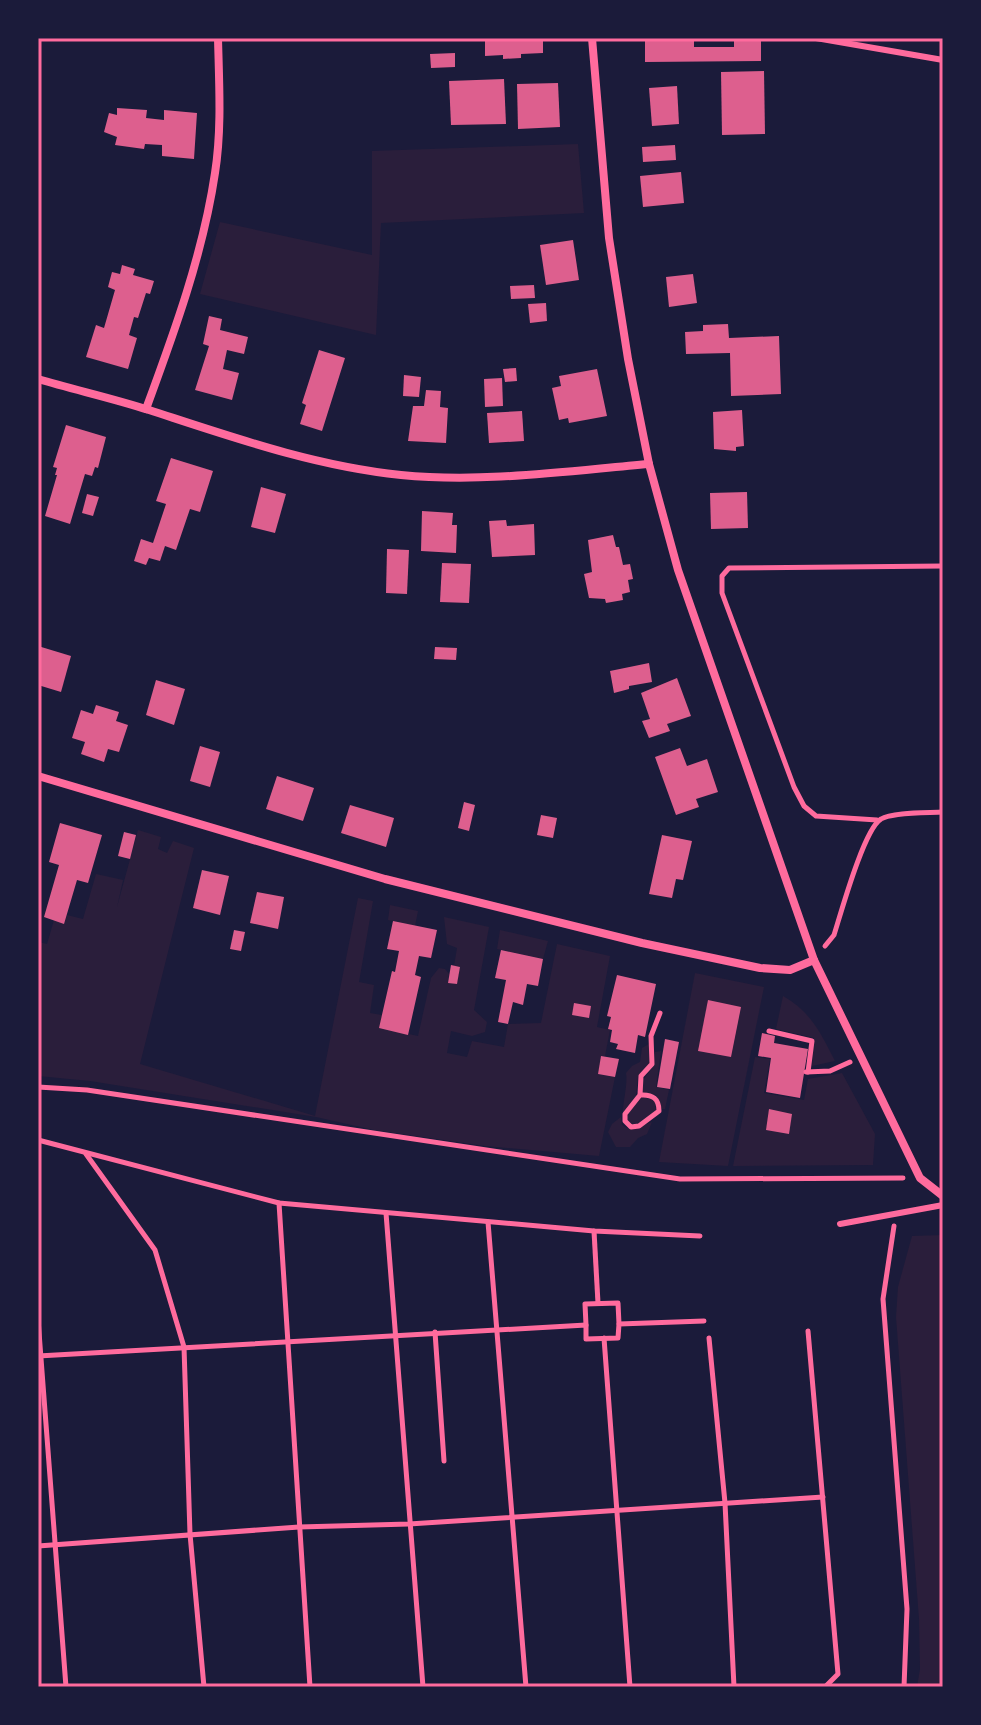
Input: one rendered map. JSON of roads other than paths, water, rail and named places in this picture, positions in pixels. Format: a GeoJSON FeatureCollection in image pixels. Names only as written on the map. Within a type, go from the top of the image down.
{"type":"FeatureCollection","features":[{"type":"Feature","properties":{"kind":"street"},"geometry":{"type":"LineString","coordinates":[[146,409],[173,337],[206,222],[216,171],[218,38]]}},
{"type":"Feature","properties":{"kind":"street"},"geometry":{"type":"LineString","coordinates":[[592,38],[609,238],[628,359],[649,464],[678,570],[814,960],[920,1178],[943,1196]]}},
{"type":"Feature","properties":{"kind":"street"},"geometry":{"type":"LineString","coordinates":[[38,379],[146,409],[230,438],[327,464],[399,474],[480,477],[649,464]]}},
{"type":"Feature","properties":{"kind":"street"},"geometry":{"type":"LineString","coordinates":[[38,776],[385,879],[631,940],[760,968],[790,970],[814,960]]}},
{"type":"Feature","properties":{"kind":"lane"},"geometry":{"type":"LineString","coordinates":[[816,38],[943,60]]}},
{"type":"Feature","properties":{"kind":"lane"},"geometry":{"type":"LineString","coordinates":[[863,47],[864,38]]}},
{"type":"Feature","properties":{"kind":"lane"},"geometry":{"type":"LineString","coordinates":[[840,1224],[943,1205]]}}]}
